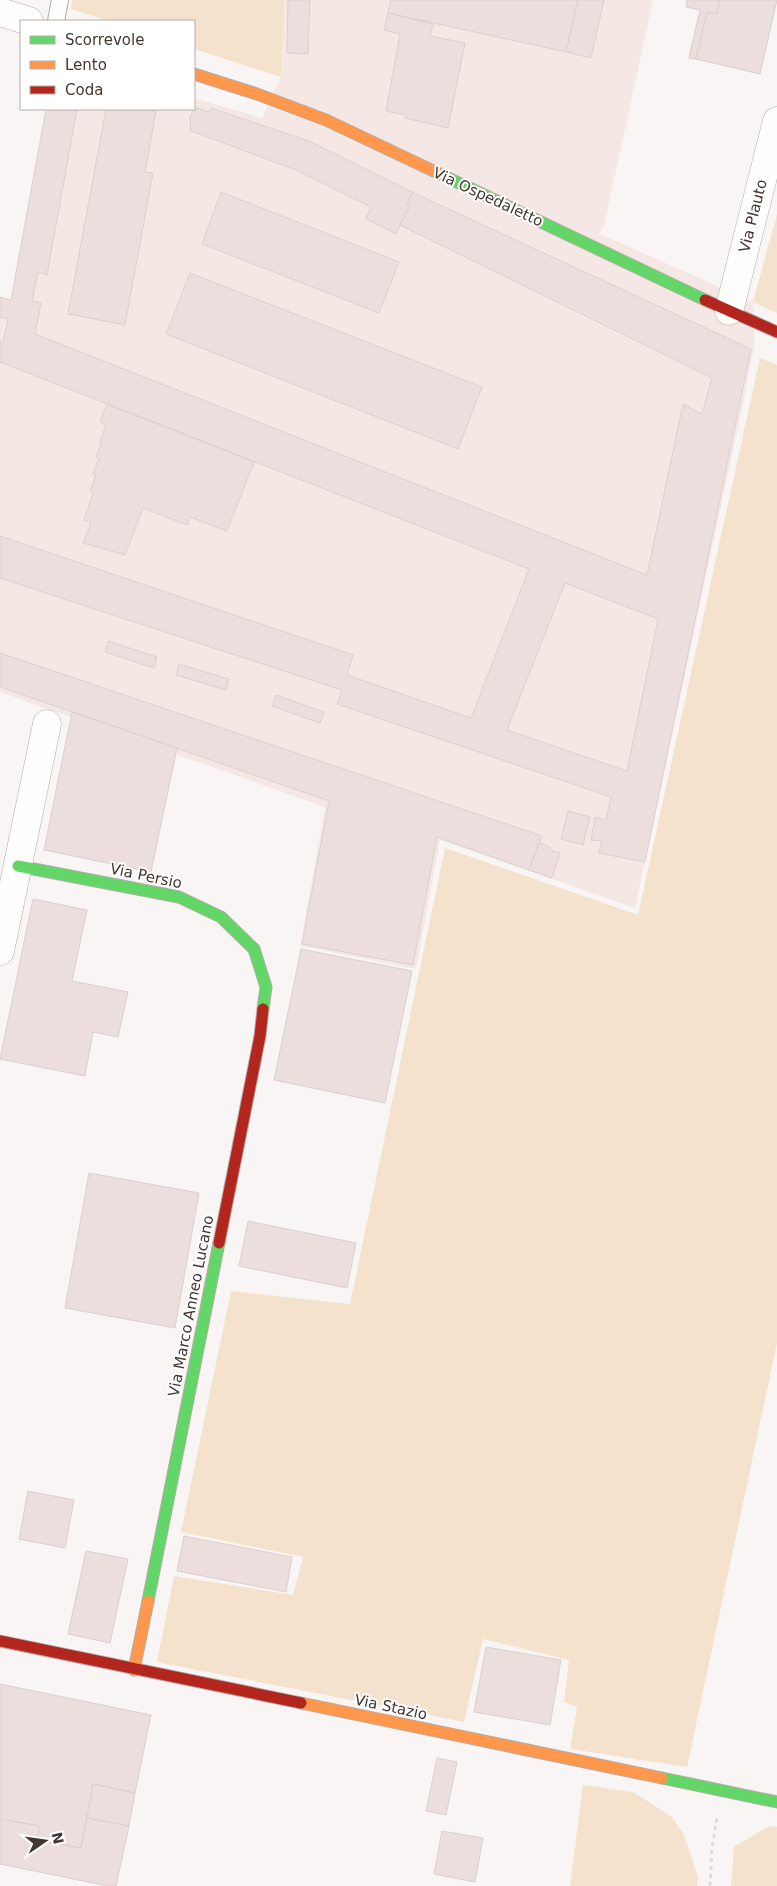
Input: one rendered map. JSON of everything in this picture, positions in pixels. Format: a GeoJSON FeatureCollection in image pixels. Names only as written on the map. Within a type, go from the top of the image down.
{"type":"FeatureCollection","features":[{"type":"Feature","properties":{"kind":"street"},"geometry":{"type":"LineString","coordinates":[[0,12],[26,20]]}},
{"type":"Feature","properties":{"kind":"street","name":"Via Ospedaletto"},"geometry":{"type":"LineString","coordinates":[[195,74],[257,94],[326,120],[777,332]]}},
{"type":"Feature","properties":{"kind":"street","name":"Via Plauto"},"geometry":{"type":"LineString","coordinates":[[729,311],[777,121]]}},
{"type":"Feature","properties":{"kind":"street"},"geometry":{"type":"LineString","coordinates":[[0,951],[47,724]]}},
{"type":"Feature","properties":{"kind":"street","name":"Via Persio"},"geometry":{"type":"LineString","coordinates":[[18,866],[179,897],[221,917],[254,949]]}},
{"type":"Feature","properties":{"kind":"street","name":"Via Marco Anneo Lucano"},"geometry":{"type":"LineString","coordinates":[[134,1670],[260,1036],[266,986],[254,949]]}},
{"type":"Feature","properties":{"kind":"street","name":"Via Stazio"},"geometry":{"type":"LineString","coordinates":[[0,1641],[777,1802]]}},
{"type":"Feature","properties":{"kind":"lane"},"geometry":{"type":"LineString","coordinates":[[56,20],[60,0]]}},
{"type":"Feature","properties":{"kind":"path"},"geometry":{"type":"LineString","coordinates":[[710,1886],[712,1848],[721,1791]]}},
{"type":"Feature","properties":{"kind":"shaded area"},"geometry":{"type":"Polygon","coordinates":[[[72,0],[284,0],[281,77],[195,49],[195,20],[106,20],[71,9],[72,0]]]}},
{"type":"Feature","properties":{"kind":"shaded area"},"geometry":{"type":"Polygon","coordinates":[[[284,0],[653,0],[604,226],[600,234],[753,302],[755,342],[635,908],[440,840],[416,969],[300,946],[325,807],[0,692],[0,297],[11,299],[46,110],[195,110],[195,98],[262,118],[281,77],[284,0]]]}},
{"type":"Feature","properties":{"kind":"shaded area"},"geometry":{"type":"Polygon","coordinates":[[[777,214],[777,313],[753,302],[777,214]]]}},
{"type":"Feature","properties":{"kind":"shaded area"},"geometry":{"type":"Polygon","coordinates":[[[760,358],[777,365],[777,1343],[687,1767],[570,1749],[577,1707],[564,1702],[569,1660],[483,1639],[464,1722],[157,1662],[174,1576],[293,1595],[303,1557],[181,1532],[231,1291],[350,1304],[445,848],[638,915],[760,358]]]}},
{"type":"Feature","properties":{"kind":"shaded area"},"geometry":{"type":"Polygon","coordinates":[[[583,1785],[633,1792],[672,1817],[684,1835],[698,1877],[697,1886],[570,1886],[583,1785]]]}},
{"type":"Feature","properties":{"kind":"shaded area"},"geometry":{"type":"Polygon","coordinates":[[[769,1826],[777,1827],[777,1886],[731,1886],[734,1847],[769,1826]]]}},
{"type":"Feature","properties":{"kind":"building"},"geometry":{"type":"Polygon","coordinates":[[[288,0],[310,0],[308,54],[287,53],[288,0]]]}},
{"type":"Feature","properties":{"kind":"building"},"geometry":{"type":"Polygon","coordinates":[[[391,0],[578,0],[566,52],[388,13],[391,0]]]}},
{"type":"Feature","properties":{"kind":"building"},"geometry":{"type":"Polygon","coordinates":[[[578,0],[604,0],[591,58],[566,52],[578,0]]]}},
{"type":"Feature","properties":{"kind":"building"},"geometry":{"type":"Polygon","coordinates":[[[687,0],[720,0],[717,14],[707,12],[696,59],[689,58],[700,10],[686,7],[687,0]]]}},
{"type":"Feature","properties":{"kind":"building"},"geometry":{"type":"Polygon","coordinates":[[[720,0],[777,0],[760,74],[696,59],[707,12],[717,14],[720,0]]]}},
{"type":"Feature","properties":{"kind":"building"},"geometry":{"type":"Polygon","coordinates":[[[388,13],[433,24],[430,36],[465,43],[448,128],[405,118],[405,115],[386,111],[400,34],[384,30],[388,13]]]}},
{"type":"Feature","properties":{"kind":"building"},"geometry":{"type":"Polygon","coordinates":[[[195,107],[209,112],[211,108],[309,141],[412,192],[407,204],[410,206],[396,234],[366,219],[371,207],[296,170],[191,131],[190,117],[195,107]]]}},
{"type":"Feature","properties":{"kind":"building"},"geometry":{"type":"Polygon","coordinates":[[[46,110],[77,110],[47,275],[38,272],[32,301],[41,303],[35,334],[647,575],[683,404],[702,414],[712,378],[400,225],[410,206],[407,204],[412,192],[751,349],[645,862],[599,853],[602,841],[591,840],[595,817],[606,820],[611,797],[337,704],[342,690],[0,578],[0,536],[353,655],[347,675],[471,718],[529,569],[0,362],[0,342],[3,342],[8,319],[0,317],[0,297],[11,300],[46,110]],[[565,583],[507,730],[627,771],[658,619],[565,583]]]}},
{"type":"Feature","properties":{"kind":"building"},"geometry":{"type":"Polygon","coordinates":[[[106,110],[156,111],[145,172],[153,173],[125,325],[68,314],[106,110]]]}},
{"type":"Feature","properties":{"kind":"building"},"geometry":{"type":"Polygon","coordinates":[[[221,192],[399,262],[379,313],[202,244],[221,192]]]}},
{"type":"Feature","properties":{"kind":"building"},"geometry":{"type":"Polygon","coordinates":[[[190,273],[482,387],[458,449],[166,334],[190,273]]]}},
{"type":"Feature","properties":{"kind":"building"},"geometry":{"type":"Polygon","coordinates":[[[107,404],[254,462],[227,531],[190,517],[187,525],[143,508],[125,555],[83,543],[91,523],[84,520],[93,493],[90,491],[96,475],[93,474],[99,458],[96,457],[106,425],[100,422],[107,404]]]}},
{"type":"Feature","properties":{"kind":"building"},"geometry":{"type":"Polygon","coordinates":[[[108,641],[157,657],[154,668],[105,652],[108,641]]]}},
{"type":"Feature","properties":{"kind":"building"},"geometry":{"type":"Polygon","coordinates":[[[0,653],[542,836],[529,870],[437,837],[413,965],[302,944],[329,801],[0,687],[0,653]]]}},
{"type":"Feature","properties":{"kind":"building"},"geometry":{"type":"Polygon","coordinates":[[[179,664],[229,679],[226,690],[176,675],[179,664]]]}},
{"type":"Feature","properties":{"kind":"building"},"geometry":{"type":"Polygon","coordinates":[[[276,695],[324,712],[320,723],[272,706],[276,695]]]}},
{"type":"Feature","properties":{"kind":"building"},"geometry":{"type":"Polygon","coordinates":[[[72,712],[177,748],[151,872],[44,850],[72,712]]]}},
{"type":"Feature","properties":{"kind":"building"},"geometry":{"type":"Polygon","coordinates":[[[568,811],[590,817],[583,845],[561,839],[568,811]]]}},
{"type":"Feature","properties":{"kind":"building"},"geometry":{"type":"Polygon","coordinates":[[[539,843],[550,847],[550,850],[560,853],[552,878],[529,870],[539,843]]]}},
{"type":"Feature","properties":{"kind":"building"},"geometry":{"type":"Polygon","coordinates":[[[33,899],[87,910],[72,981],[128,992],[118,1037],[93,1032],[85,1076],[0,1059],[33,899]]]}},
{"type":"Feature","properties":{"kind":"building"},"geometry":{"type":"Polygon","coordinates":[[[301,949],[412,971],[385,1103],[274,1080],[301,949]]]}},
{"type":"Feature","properties":{"kind":"building"},"geometry":{"type":"Polygon","coordinates":[[[89,1173],[199,1193],[175,1328],[65,1308],[89,1173]]]}},
{"type":"Feature","properties":{"kind":"building"},"geometry":{"type":"Polygon","coordinates":[[[248,1221],[356,1243],[347,1288],[239,1266],[248,1221]]]}},
{"type":"Feature","properties":{"kind":"building"},"geometry":{"type":"Polygon","coordinates":[[[28,1491],[74,1500],[65,1548],[19,1539],[28,1491]]]}},
{"type":"Feature","properties":{"kind":"building"},"geometry":{"type":"Polygon","coordinates":[[[184,1536],[292,1557],[286,1592],[177,1571],[184,1536]]]}},
{"type":"Feature","properties":{"kind":"building"},"geometry":{"type":"Polygon","coordinates":[[[86,1551],[128,1559],[110,1643],[68,1634],[86,1551]]]}},
{"type":"Feature","properties":{"kind":"building"},"geometry":{"type":"Polygon","coordinates":[[[486,1647],[561,1660],[550,1725],[474,1712],[486,1647]]]}},
{"type":"Feature","properties":{"kind":"building"},"geometry":{"type":"Polygon","coordinates":[[[0,1684],[151,1715],[135,1793],[93,1784],[81,1848],[37,1840],[40,1826],[0,1819],[0,1684]]]}},
{"type":"Feature","properties":{"kind":"building"},"geometry":{"type":"Polygon","coordinates":[[[437,1758],[457,1762],[446,1815],[426,1811],[437,1758]]]}},
{"type":"Feature","properties":{"kind":"building"},"geometry":{"type":"Polygon","coordinates":[[[93,1784],[135,1793],[129,1826],[87,1818],[93,1784]]]}},
{"type":"Feature","properties":{"kind":"building"},"geometry":{"type":"Polygon","coordinates":[[[87,1818],[129,1826],[116,1886],[0,1864],[0,1819],[40,1826],[37,1840],[81,1848],[87,1818]]]}},
{"type":"Feature","properties":{"kind":"building"},"geometry":{"type":"Polygon","coordinates":[[[442,1831],[483,1838],[475,1882],[434,1874],[442,1831]]]}},
{"type":"Feature","properties":{"kind":"traffic: fast"},"geometry":{"type":"LineString","coordinates":[[442,175],[705,300]]}},
{"type":"Feature","properties":{"kind":"traffic: fast"},"geometry":{"type":"LineString","coordinates":[[18,866],[179,897],[221,917],[254,949],[266,987],[263,1009]]}},
{"type":"Feature","properties":{"kind":"traffic: fast"},"geometry":{"type":"LineString","coordinates":[[148,1601],[219,1243]]}},
{"type":"Feature","properties":{"kind":"traffic: fast"},"geometry":{"type":"LineString","coordinates":[[662,1778],[777,1802]]}},
{"type":"Feature","properties":{"kind":"traffic: slow"},"geometry":{"type":"LineString","coordinates":[[195,74],[257,94],[326,120],[442,175]]}},
{"type":"Feature","properties":{"kind":"traffic: slow"},"geometry":{"type":"LineString","coordinates":[[134,1670],[148,1601]]}},
{"type":"Feature","properties":{"kind":"traffic: slow"},"geometry":{"type":"LineString","coordinates":[[301,1703],[662,1778]]}},
{"type":"Feature","properties":{"kind":"traffic: jam"},"geometry":{"type":"LineString","coordinates":[[705,300],[777,332]]}},
{"type":"Feature","properties":{"kind":"traffic: jam"},"geometry":{"type":"LineString","coordinates":[[219,1243],[260,1036],[263,1009]]}},
{"type":"Feature","properties":{"kind":"traffic: jam"},"geometry":{"type":"LineString","coordinates":[[0,1641],[301,1703]]}}]}
